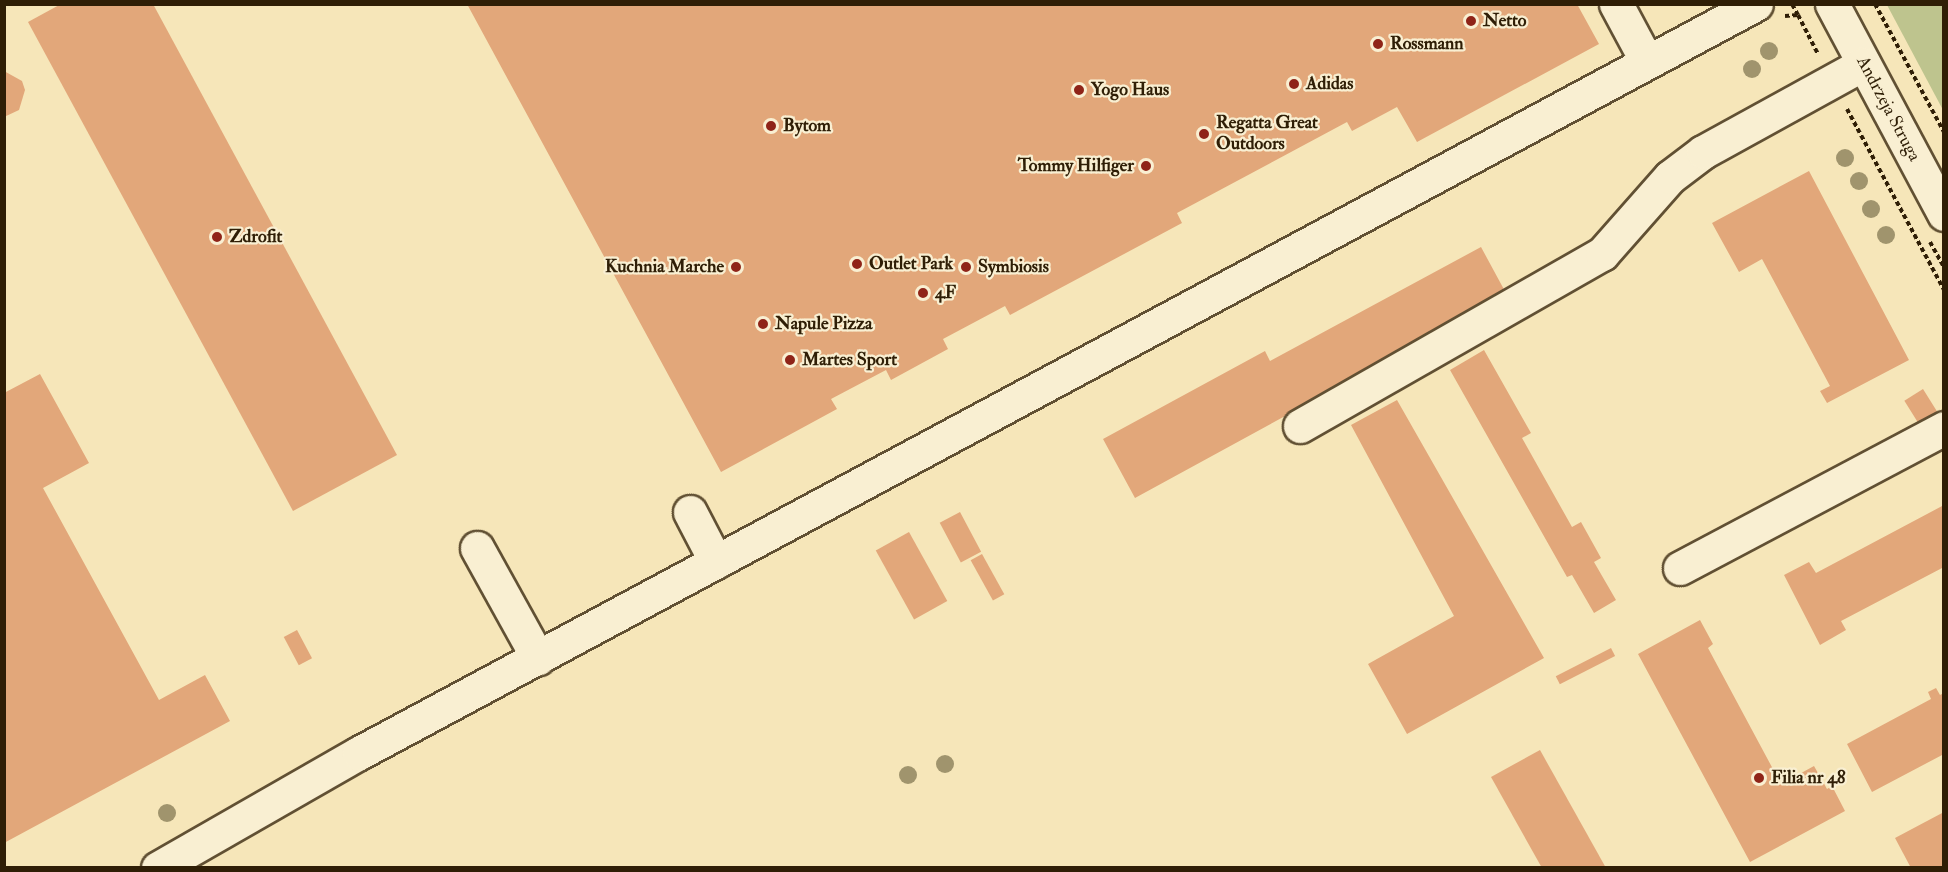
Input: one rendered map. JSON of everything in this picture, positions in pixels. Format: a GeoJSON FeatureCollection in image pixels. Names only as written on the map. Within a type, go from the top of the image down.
{"type":"FeatureCollection","features":[{"type":"Feature","properties":{"kind":"street"},"geometry":{"type":"LineString","coordinates":[[1616,4],[1646,60]]}},
{"type":"Feature","properties":{"kind":"street"},"geometry":{"type":"LineString","coordinates":[[158,867],[282,795],[1646,60],[1756,4]]}},
{"type":"Feature","properties":{"kind":"street","name":"Andrzeja Struga"},"geometry":{"type":"LineString","coordinates":[[1832,4],[1944,214]]}},
{"type":"Feature","properties":{"kind":"street"},"geometry":{"type":"LineString","coordinates":[[1299,426],[1602,254],[1670,177],[1703,152],[1863,64]]}},
{"type":"Feature","properties":{"kind":"street"},"geometry":{"type":"LineString","coordinates":[[1680,568],[1944,428]]}},
{"type":"Feature","properties":{"kind":"street"},"geometry":{"type":"LineString","coordinates":[[690,512],[716,562]]}},
{"type":"Feature","properties":{"kind":"street"},"geometry":{"type":"LineString","coordinates":[[477,548],[538,658]]}},
{"type":"Feature","properties":{"kind":"path"},"geometry":{"type":"LineString","coordinates":[[1875,4],[1944,132]]}},
{"type":"Feature","properties":{"kind":"path"},"geometry":{"type":"LineString","coordinates":[[1798,15],[1944,291]]}},
{"type":"Feature","properties":{"kind":"green space"},"geometry":{"type":"Polygon","coordinates":[[[1887,5],[1943,5],[1943,110],[1887,5]]]}},
{"type":"Feature","properties":{"kind":"building"},"geometry":{"type":"Polygon","coordinates":[[[61,4],[153,4],[397,455],[293,511],[28,22],[61,4]]]}},
{"type":"Feature","properties":{"kind":"building","name":"Outlet Park"},"geometry":{"type":"Polygon","coordinates":[[[467,4],[1577,4],[1599,44],[1417,142],[1397,107],[1352,131],[1347,122],[1177,213],[1182,223],[1010,315],[1005,306],[943,339],[948,349],[891,380],[886,370],[831,399],[837,409],[721,472],[467,4]]]}},
{"type":"Feature","properties":{"kind":"building"},"geometry":{"type":"Polygon","coordinates":[[[4,71],[22,81],[25,90],[19,110],[4,117],[4,71]]]}},
{"type":"Feature","properties":{"kind":"building"},"geometry":{"type":"Polygon","coordinates":[[[1809,171],[1909,360],[1827,403],[1820,391],[1830,386],[1762,259],[1739,272],[1712,223],[1809,171]]]}},
{"type":"Feature","properties":{"kind":"building"},"geometry":{"type":"Polygon","coordinates":[[[1481,247],[1507,295],[1135,498],[1103,439],[1265,351],[1270,361],[1481,247]]]}},
{"type":"Feature","properties":{"kind":"building"},"geometry":{"type":"Polygon","coordinates":[[[1484,350],[1531,433],[1522,438],[1572,527],[1581,522],[1601,558],[1594,562],[1616,600],[1594,613],[1572,575],[1567,577],[1450,370],[1484,350]]]}},
{"type":"Feature","properties":{"kind":"building"},"geometry":{"type":"Polygon","coordinates":[[[40,374],[89,463],[43,488],[159,700],[205,675],[230,721],[4,843],[4,393],[40,374]]]}},
{"type":"Feature","properties":{"kind":"building"},"geometry":{"type":"Polygon","coordinates":[[[1923,389],[1939,415],[1921,427],[1904,401],[1923,389]]]}},
{"type":"Feature","properties":{"kind":"building"},"geometry":{"type":"Polygon","coordinates":[[[1397,400],[1544,658],[1407,734],[1368,664],[1454,616],[1351,425],[1397,400]]]}},
{"type":"Feature","properties":{"kind":"building"},"geometry":{"type":"Polygon","coordinates":[[[1944,505],[1944,567],[1841,621],[1846,630],[1820,645],[1784,575],[1809,562],[1816,573],[1944,505]]]}},
{"type":"Feature","properties":{"kind":"building"},"geometry":{"type":"Polygon","coordinates":[[[960,512],[981,552],[961,563],[940,523],[960,512]]]}},
{"type":"Feature","properties":{"kind":"building"},"geometry":{"type":"Polygon","coordinates":[[[909,532],[947,601],[914,620],[876,550],[909,532]]]}},
{"type":"Feature","properties":{"kind":"building"},"geometry":{"type":"Polygon","coordinates":[[[982,554],[1004,594],[993,601],[971,560],[982,554]]]}},
{"type":"Feature","properties":{"kind":"building"},"geometry":{"type":"Polygon","coordinates":[[[1700,620],[1713,644],[1708,648],[1781,784],[1814,766],[1827,789],[1832,786],[1845,811],[1750,862],[1638,654],[1700,620]]]}},
{"type":"Feature","properties":{"kind":"building"},"geometry":{"type":"Polygon","coordinates":[[[297,630],[312,658],[299,665],[284,637],[297,630]]]}},
{"type":"Feature","properties":{"kind":"building"},"geometry":{"type":"Polygon","coordinates":[[[1611,648],[1615,656],[1560,684],[1556,676],[1611,648]]]}},
{"type":"Feature","properties":{"kind":"building"},"geometry":{"type":"Polygon","coordinates":[[[1936,688],[1940,695],[1944,693],[1944,754],[1872,792],[1847,744],[1931,699],[1928,692],[1936,688]]]}},
{"type":"Feature","properties":{"kind":"building"},"geometry":{"type":"Polygon","coordinates":[[[1540,750],[1606,868],[1542,868],[1491,777],[1540,750]]]}},
{"type":"Feature","properties":{"kind":"building"},"geometry":{"type":"Polygon","coordinates":[[[1944,812],[1944,868],[1911,868],[1895,838],[1944,812]]]}},
{"type":"Feature","properties":{"kind":"place","name":"Netto"},"geometry":{"type":"Point","coordinates":[1471,21]}},
{"type":"Feature","properties":{"kind":"place","name":"Rossmann"},"geometry":{"type":"Point","coordinates":[1378,44]}},
{"type":"Feature","properties":{"kind":"place","name":"Adidas"},"geometry":{"type":"Point","coordinates":[1294,84]}},
{"type":"Feature","properties":{"kind":"place","name":"Yogo Haus"},"geometry":{"type":"Point","coordinates":[1079,90]}},
{"type":"Feature","properties":{"kind":"place","name":"Bytom"},"geometry":{"type":"Point","coordinates":[771,126]}},
{"type":"Feature","properties":{"kind":"place","name":"Regatta Great Outdoors"},"geometry":{"type":"Point","coordinates":[1204,134]}},
{"type":"Feature","properties":{"kind":"place","name":"Tommy Hilfiger"},"geometry":{"type":"Point","coordinates":[1146,166]}},
{"type":"Feature","properties":{"kind":"place","name":"Zdrofit"},"geometry":{"type":"Point","coordinates":[217,237]}},
{"type":"Feature","properties":{"kind":"place","name":"Outlet Park"},"geometry":{"type":"Point","coordinates":[857,264]}},
{"type":"Feature","properties":{"kind":"place","name":"Kuchnia Marche"},"geometry":{"type":"Point","coordinates":[736,267]}},
{"type":"Feature","properties":{"kind":"place","name":"Symbiosis"},"geometry":{"type":"Point","coordinates":[966,267]}},
{"type":"Feature","properties":{"kind":"place","name":"4F"},"geometry":{"type":"Point","coordinates":[923,293]}},
{"type":"Feature","properties":{"kind":"place","name":"Napule Pizza"},"geometry":{"type":"Point","coordinates":[763,324]}},
{"type":"Feature","properties":{"kind":"place","name":"Martes Sport"},"geometry":{"type":"Point","coordinates":[790,360]}},
{"type":"Feature","properties":{"kind":"place","name":"Filia nr 48"},"geometry":{"type":"Point","coordinates":[1759,778]}}]}
